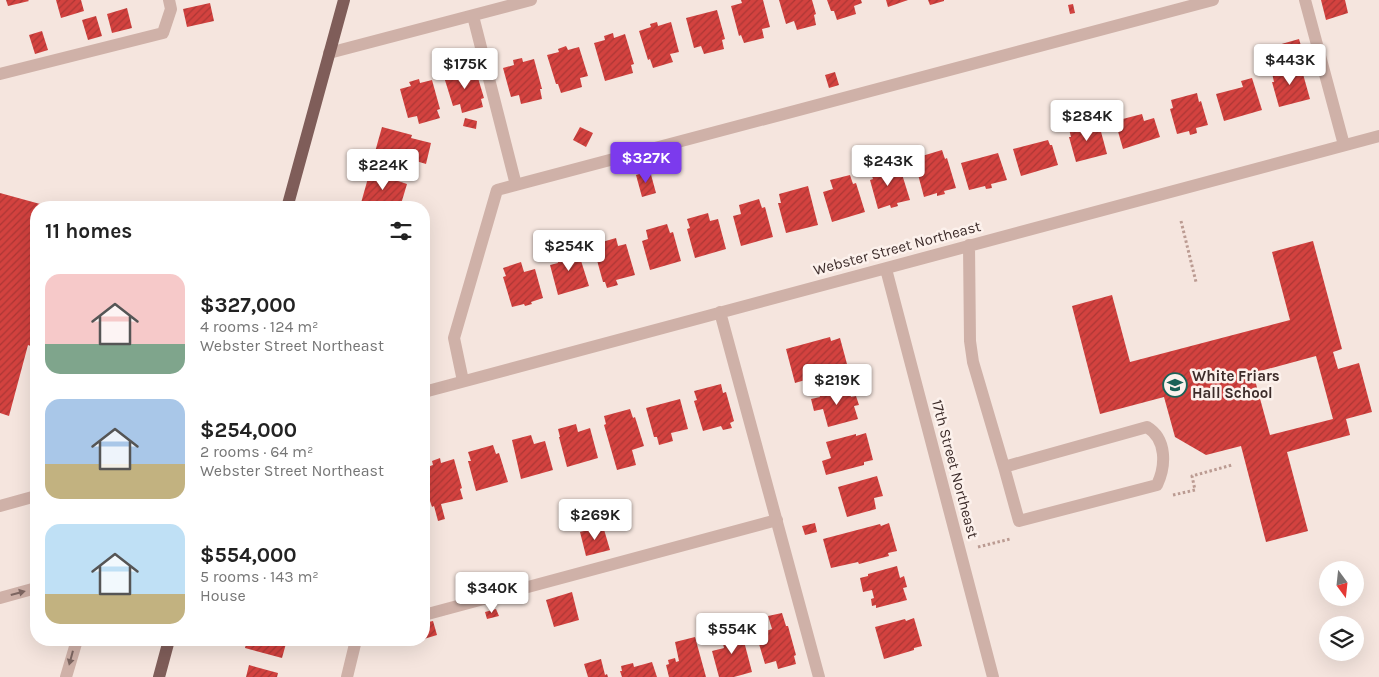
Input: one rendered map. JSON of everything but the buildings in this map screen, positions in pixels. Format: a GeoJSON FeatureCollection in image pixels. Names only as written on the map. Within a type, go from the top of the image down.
{"type":"FeatureCollection","features":[{"type":"Feature","properties":{"kind":"main road"},"geometry":{"type":"LineString","coordinates":[[289,201],[344,0]]}},
{"type":"Feature","properties":{"kind":"main road"},"geometry":{"type":"LineString","coordinates":[[159,677],[167,646]]}},
{"type":"Feature","properties":{"kind":"street"},"geometry":{"type":"LineString","coordinates":[[0,74],[163,33],[172,9],[169,0]]}},
{"type":"Feature","properties":{"kind":"street"},"geometry":{"type":"LineString","coordinates":[[329,53],[531,0]]}},
{"type":"Feature","properties":{"kind":"street"},"geometry":{"type":"LineString","coordinates":[[463,381],[454,338],[497,190],[1213,0]]}},
{"type":"Feature","properties":{"kind":"street"},"geometry":{"type":"LineString","coordinates":[[1305,0],[1344,145]]}},
{"type":"Feature","properties":{"kind":"street"},"geometry":{"type":"LineString","coordinates":[[472,16],[516,185]]}},
{"type":"Feature","properties":{"kind":"street","name":"Webster Street Northeast"},"geometry":{"type":"LineString","coordinates":[[430,390],[1379,136]]}},
{"type":"Feature","properties":{"kind":"street"},"geometry":{"type":"LineString","coordinates":[[969,246],[970,342],[972,355],[1019,521],[1157,485],[1164,460],[1155,432],[1146,427],[1004,467]]}},
{"type":"Feature","properties":{"kind":"street","name":"17th Street Northeast"},"geometry":{"type":"LineString","coordinates":[[886,269],[993,677]]}},
{"type":"Feature","properties":{"kind":"street"},"geometry":{"type":"LineString","coordinates":[[720,312],[819,677]]}},
{"type":"Feature","properties":{"kind":"street"},"geometry":{"type":"LineString","coordinates":[[0,506],[30,498]]}},
{"type":"Feature","properties":{"kind":"street"},"geometry":{"type":"LineString","coordinates":[[430,613],[777,520]]}},
{"type":"Feature","properties":{"kind":"street"},"geometry":{"type":"LineString","coordinates":[[0,598],[30,590]]}},
{"type":"Feature","properties":{"kind":"street"},"geometry":{"type":"LineString","coordinates":[[66,677],[74,646]]}},
{"type":"Feature","properties":{"kind":"street"},"geometry":{"type":"LineString","coordinates":[[348,677],[355,646]]}},
{"type":"Feature","properties":{"kind":"path"},"geometry":{"type":"LineString","coordinates":[[1181,221],[1196,282]]}},
{"type":"Feature","properties":{"kind":"path"},"geometry":{"type":"LineString","coordinates":[[1192,476],[1232,465]]}},
{"type":"Feature","properties":{"kind":"place","name":"White Friars Hall School"},"geometry":{"type":"Point","coordinates":[1175,385]}}]}
